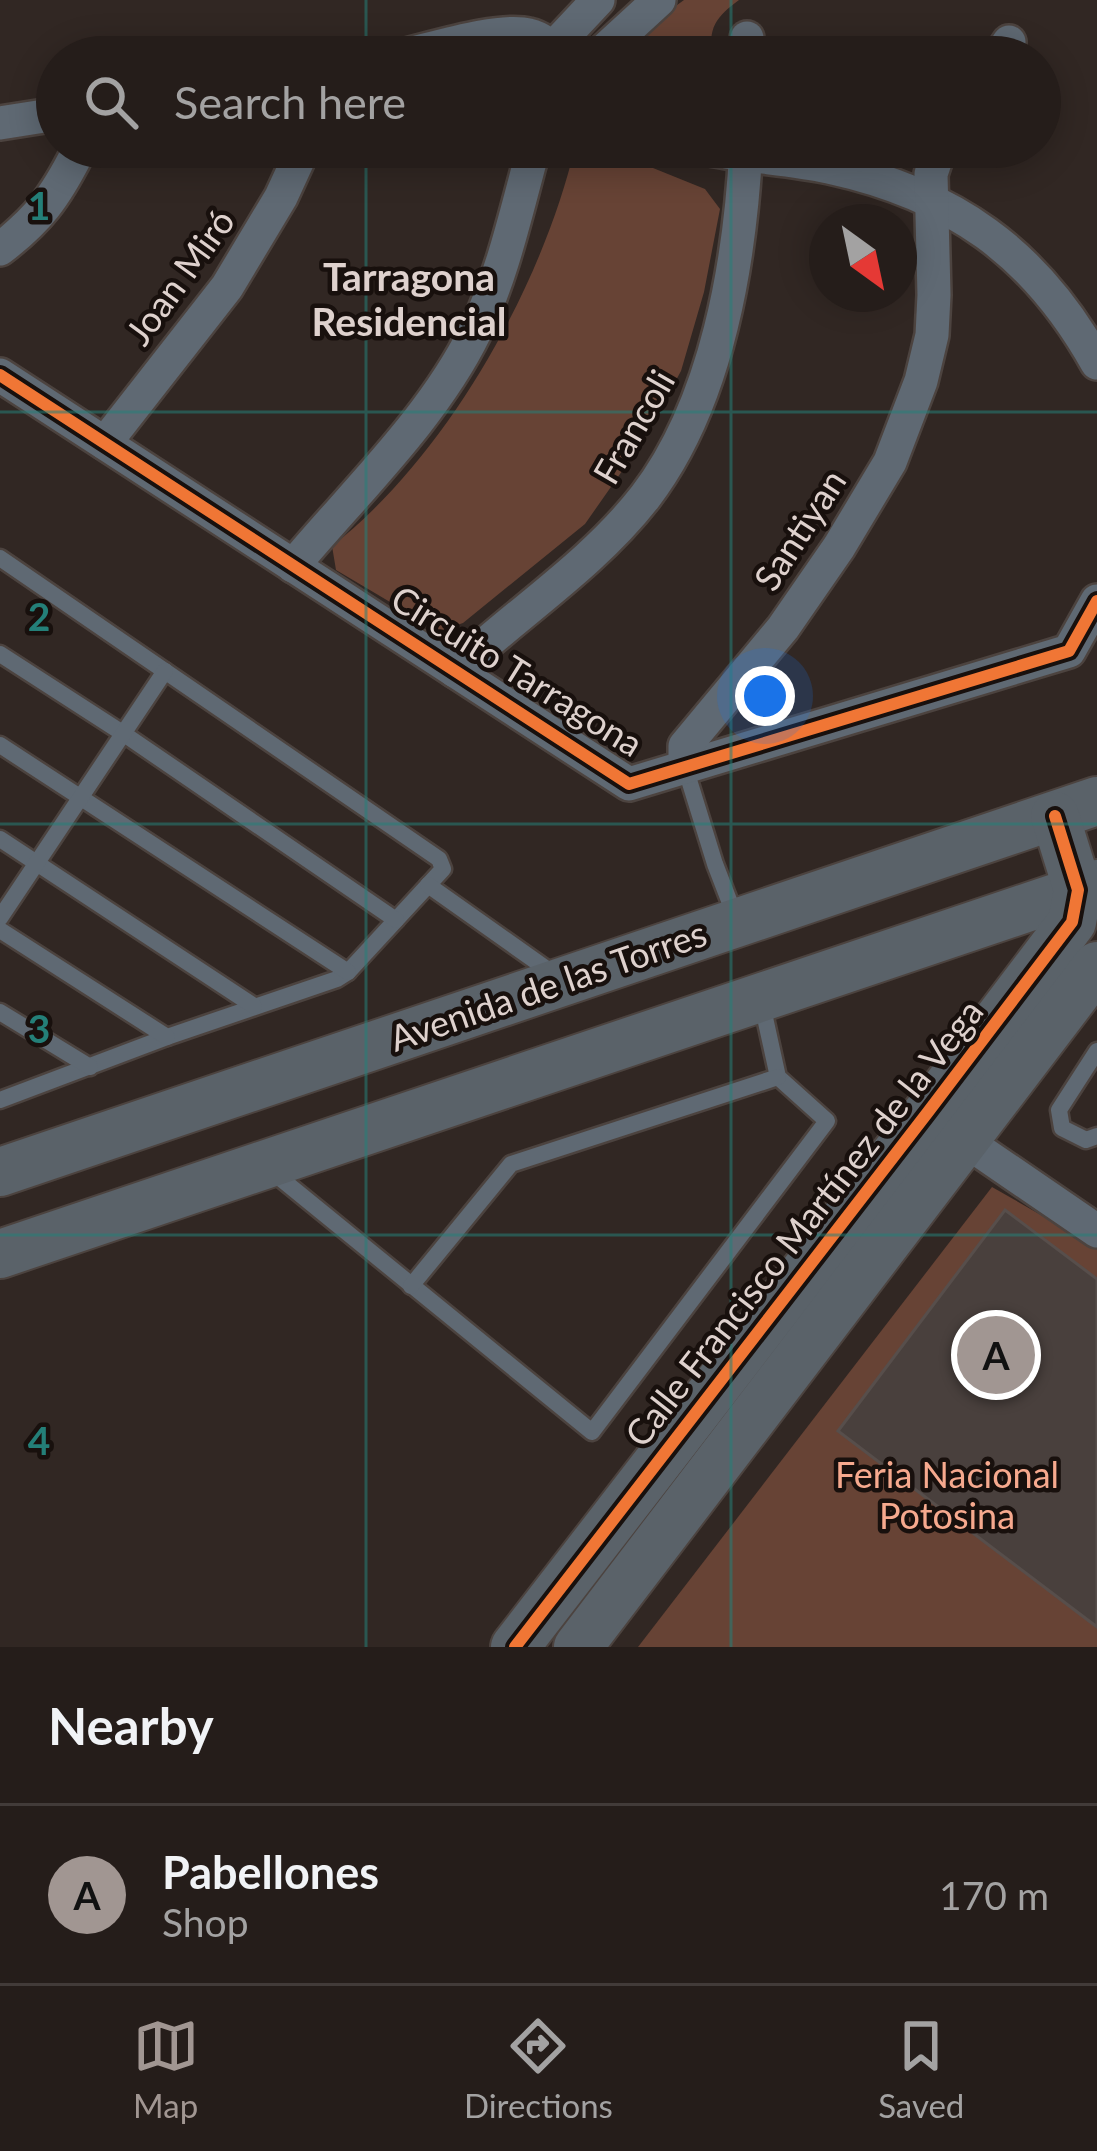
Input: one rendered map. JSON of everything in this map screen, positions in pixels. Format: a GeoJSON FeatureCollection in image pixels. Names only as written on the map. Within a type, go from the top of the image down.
{"type":"FeatureCollection","features":[{"type":"Feature","properties":{"kind":"main road","name":"Avenida de las Torres"},"geometry":{"type":"LineString","coordinates":[[0,1172],[1076,808]]}},
{"type":"Feature","properties":{"kind":"main road"},"geometry":{"type":"LineString","coordinates":[[0,1254],[1088,887],[1076,808]]}},
{"type":"Feature","properties":{"kind":"main road","name":"Calle Francisco Martínez de la Vega"},"geometry":{"type":"LineString","coordinates":[[578,1647],[946,1126],[1072,922],[1088,887]]}},
{"type":"Feature","properties":{"kind":"main road"},"geometry":{"type":"LineString","coordinates":[[738,921],[761,997]]}},
{"type":"Feature","properties":{"kind":"main road","name":"Calle Francisco Martínez de la Vega"},"geometry":{"type":"LineString","coordinates":[[515,1647],[946,1126],[1097,966]]}},
{"type":"Feature","properties":{"kind":"street"},"geometry":{"type":"LineString","coordinates":[[618,36],[659,0]]}},
{"type":"Feature","properties":{"kind":"street"},"geometry":{"type":"LineString","coordinates":[[592,6],[601,36]]}},
{"type":"Feature","properties":{"kind":"street"},"geometry":{"type":"LineString","coordinates":[[569,36],[592,6]]}},
{"type":"Feature","properties":{"kind":"street"},"geometry":{"type":"LineString","coordinates":[[489,36],[507,32],[533,36]]}},
{"type":"Feature","properties":{"kind":"street"},"geometry":{"type":"LineString","coordinates":[[0,123],[36,117]]}},
{"type":"Feature","properties":{"kind":"street"},"geometry":{"type":"LineString","coordinates":[[0,249],[27,228],[57,193],[70,168]]}},
{"type":"Feature","properties":{"kind":"street","name":"Joan Miró"},"geometry":{"type":"LineString","coordinates":[[104,442],[227,287],[294,168]]}},
{"type":"Feature","properties":{"kind":"street"},"geometry":{"type":"LineString","coordinates":[[293,566],[406,433],[474,334],[528,168]]}},
{"type":"Feature","properties":{"kind":"street","name":"Francoli"},"geometry":{"type":"LineString","coordinates":[[455,671],[607,538],[646,496],[682,435],[710,370],[726,303],[744,168]]}},
{"type":"Feature","properties":{"kind":"street"},"geometry":{"type":"LineString","coordinates":[[834,168],[890,182],[975,224],[1018,258],[1052,294],[1097,363]]}},
{"type":"Feature","properties":{"kind":"street","name":"Santiyan"},"geometry":{"type":"LineString","coordinates":[[685,767],[685,746],[783,628],[890,462],[921,381],[932,335],[933,168]]}},
{"type":"Feature","properties":{"kind":"street","name":"Circuito Tarragona"},"geometry":{"type":"LineString","coordinates":[[0,374],[629,784],[1069,651],[1097,601]]}},
{"type":"Feature","properties":{"kind":"street"},"geometry":{"type":"LineString","coordinates":[[946,1126],[1097,1231]]}},
{"type":"Feature","properties":{"kind":"lane"},"geometry":{"type":"LineString","coordinates":[[0,558],[439,859],[442,869],[337,980],[4,1096]]}},
{"type":"Feature","properties":{"kind":"lane"},"geometry":{"type":"LineString","coordinates":[[0,654],[396,920]]}},
{"type":"Feature","properties":{"kind":"lane"},"geometry":{"type":"LineString","coordinates":[[0,918],[165,671]]}},
{"type":"Feature","properties":{"kind":"lane"},"geometry":{"type":"LineString","coordinates":[[0,745],[349,971]]}},
{"type":"Feature","properties":{"kind":"lane"},"geometry":{"type":"LineString","coordinates":[[685,767],[738,921]]}},
{"type":"Feature","properties":{"kind":"lane"},"geometry":{"type":"LineString","coordinates":[[0,838],[254,1006]]}},
{"type":"Feature","properties":{"kind":"lane"},"geometry":{"type":"LineString","coordinates":[[428,886],[564,980]]}},
{"type":"Feature","properties":{"kind":"lane"},"geometry":{"type":"LineString","coordinates":[[0,930],[167,1037]]}},
{"type":"Feature","properties":{"kind":"lane"},"geometry":{"type":"LineString","coordinates":[[264,1165],[592,1432],[827,1121],[778,1076],[761,997]]}},
{"type":"Feature","properties":{"kind":"lane"},"geometry":{"type":"LineString","coordinates":[[0,1012],[91,1067]]}},
{"type":"Feature","properties":{"kind":"lane"},"geometry":{"type":"LineString","coordinates":[[1097,1051],[1059,1110],[1062,1128],[1086,1140],[1097,1136]]}},
{"type":"Feature","properties":{"kind":"lane"},"geometry":{"type":"LineString","coordinates":[[412,1286],[511,1164],[778,1076]]}},
{"type":"Feature","properties":{"kind":"green space"},"geometry":{"type":"Polygon","coordinates":[[[684,0],[739,0],[715,24],[712,36],[638,36],[684,0]]]}},
{"type":"Feature","properties":{"kind":"green space"},"geometry":{"type":"Polygon","coordinates":[[[569,168],[653,168],[705,189],[720,209],[704,292],[681,371],[641,444],[585,524],[463,623],[439,631],[336,570],[332,546],[374,509],[450,418],[514,311],[569,168]]]}},
{"type":"Feature","properties":{"kind":"green space","name":"Feria Nacional Potosina"},"geometry":{"type":"Polygon","coordinates":[[[992,1187],[1097,1247],[1097,1647],[638,1647],[992,1187]]]}},
{"type":"Feature","properties":{"kind":"building"},"geometry":{"type":"Polygon","coordinates":[[[1005,1210],[1097,1279],[1097,1627],[838,1431],[1005,1210]]]}},
{"type":"Feature","properties":{"kind":"cycle path"},"geometry":{"type":"LineString","coordinates":[[0,375],[629,784],[1069,651],[1097,601]]}},
{"type":"Feature","properties":{"kind":"cycle path"},"geometry":{"type":"LineString","coordinates":[[515,1647],[1072,922],[1078,890],[1055,816]]}},
{"type":"Feature","properties":{"kind":"place","name":"Pabellones"},"geometry":{"type":"Point","coordinates":[996,1355]}},
{"type":"Feature","properties":{"kind":"district","name":"Tarragona Residencial"},"geometry":{"type":"Point","coordinates":[409,300]}}]}
